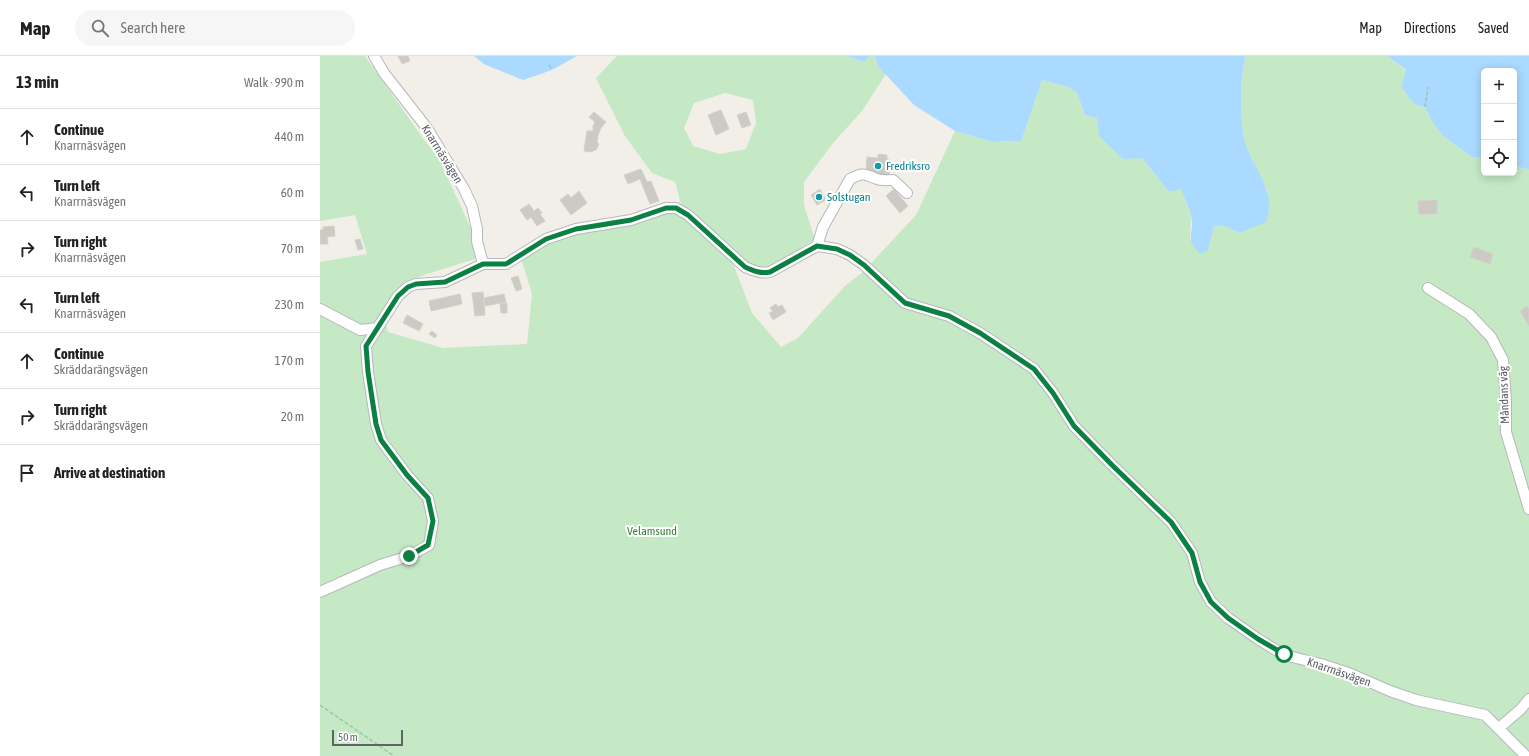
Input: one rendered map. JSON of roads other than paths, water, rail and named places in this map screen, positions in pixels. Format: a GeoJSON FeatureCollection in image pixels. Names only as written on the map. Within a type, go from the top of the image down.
{"type":"FeatureCollection","features":[{"type":"Feature","properties":{"kind":"street","name":"Knarrnäsvägen"},"geometry":{"type":"LineString","coordinates":[[374,56],[384,72],[427,128],[464,189],[472,206],[477,229],[477,241],[483,264]]}},
{"type":"Feature","properties":{"kind":"street"},"geometry":{"type":"LineString","coordinates":[[320,592],[380,565],[409,556],[428,545],[433,521],[428,498],[407,475],[381,440],[376,424],[366,346],[398,296],[408,287],[416,284],[445,282],[483,264],[506,264],[546,239],[576,229],[631,220],[656,210],[673,207],[680,209],[688,215],[745,267],[755,272],[764,274],[817,246],[822,227],[850,180],[858,175],[864,174],[878,179],[893,180],[907,193]]}},
{"type":"Feature","properties":{"kind":"street","name":"Knarrnäsvägen"},"geometry":{"type":"LineString","coordinates":[[817,246],[837,249],[850,255],[872,272],[905,303],[949,316],[980,333],[1034,369],[1053,393],[1074,426],[1171,522],[1192,553],[1200,582],[1211,602],[1228,618],[1258,639],[1284,654],[1351,674],[1390,691],[1416,700],[1486,715],[1526,756]]}},
{"type":"Feature","properties":{"kind":"street","name":"Måndans väg"},"geometry":{"type":"LineString","coordinates":[[1428,288],[1469,314],[1491,337],[1503,360],[1506,401],[1506,432],[1529,510]]}},
{"type":"Feature","properties":{"kind":"street"},"geometry":{"type":"LineString","coordinates":[[320,309],[360,330],[378,328]]}},
{"type":"Feature","properties":{"kind":"street"},"geometry":{"type":"LineString","coordinates":[[1499,728],[1529,699]]}},
{"type":"Feature","properties":{"kind":"water"},"geometry":{"type":"Polygon","coordinates":[[[474,56],[577,56],[552,70],[523,80],[484,64],[474,56]]]}},
{"type":"Feature","properties":{"kind":"water"},"geometry":{"type":"Polygon","coordinates":[[[846,56],[870,56],[864,62],[846,56]]]}},
{"type":"Feature","properties":{"kind":"water"},"geometry":{"type":"Polygon","coordinates":[[[874,56],[1244,56],[1246,59],[1241,89],[1242,127],[1246,145],[1264,182],[1267,192],[1269,212],[1266,222],[1240,233],[1222,225],[1214,227],[1208,250],[1201,254],[1192,244],[1191,216],[1181,189],[1169,192],[1142,158],[1123,159],[1099,136],[1097,118],[1085,115],[1077,93],[1068,87],[1042,80],[1021,142],[993,142],[955,131],[914,105],[877,65],[876,58],[874,56]]]}},
{"type":"Feature","properties":{"kind":"water"},"geometry":{"type":"Polygon","coordinates":[[[1387,56],[1529,56],[1529,170],[1517,166],[1517,68],[1481,68],[1481,158],[1472,157],[1443,136],[1431,120],[1425,107],[1415,105],[1401,87],[1406,70],[1387,56]]]}},
{"type":"Feature","properties":{"kind":"place","name":"Fredriksro"},"geometry":{"type":"Point","coordinates":[878,166]}},
{"type":"Feature","properties":{"kind":"place","name":"Solstugan"},"geometry":{"type":"Point","coordinates":[819,197]}},
{"type":"Feature","properties":{"kind":"park label","name":"Velamsund"},"geometry":{"type":"Point","coordinates":[652,531]}}]}
